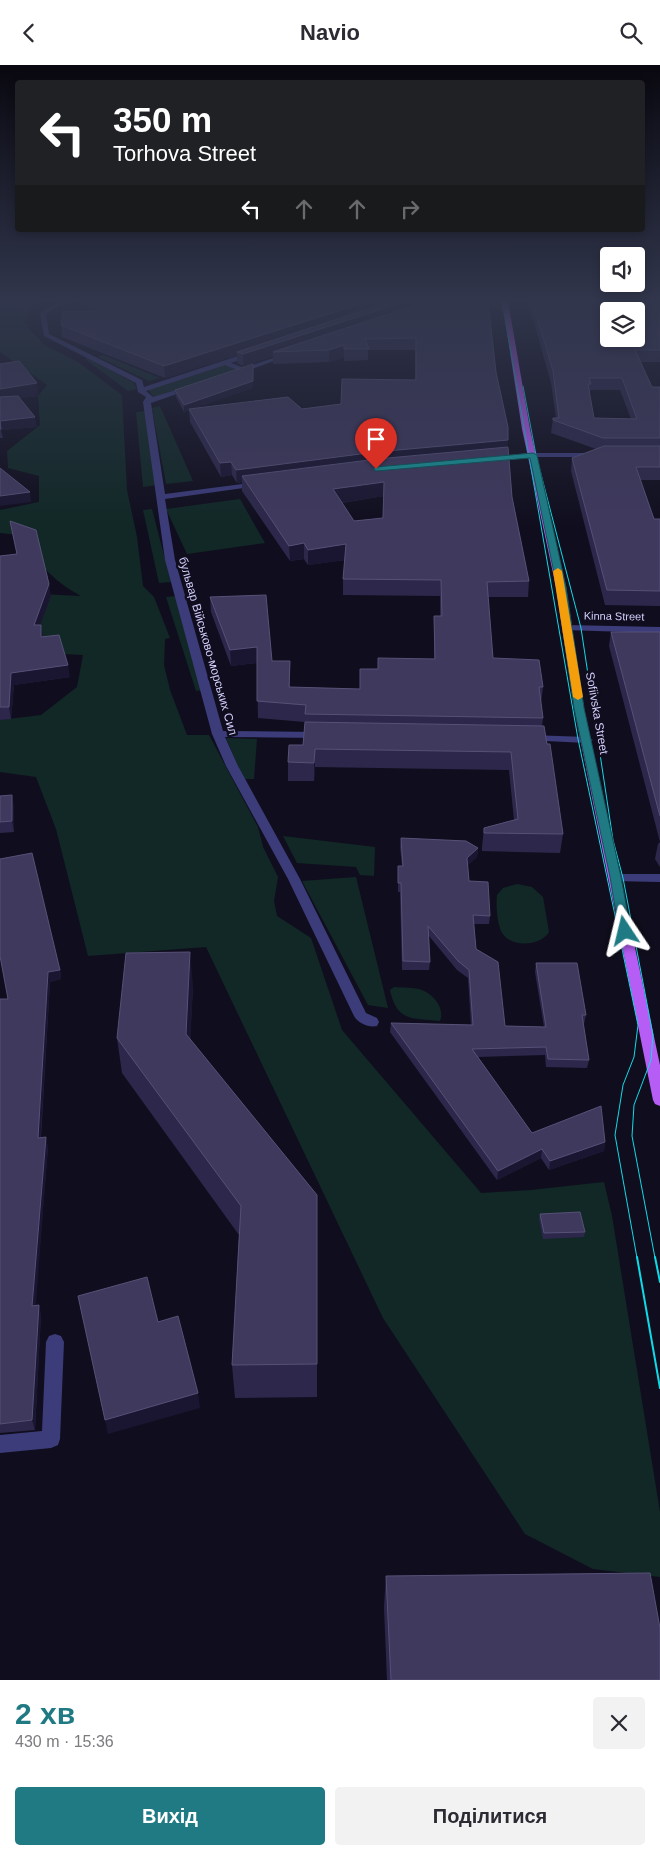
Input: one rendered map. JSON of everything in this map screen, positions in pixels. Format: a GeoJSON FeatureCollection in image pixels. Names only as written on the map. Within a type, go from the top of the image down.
{"type":"FeatureCollection","features":[{"type":"Feature","properties":{"kind":"main road","name":"Sofiivska Street"},"geometry":{"type":"LineString","coordinates":[[517,376],[531,455],[561,587],[579,708],[616,877],[645,1035],[660,1100]]}},
{"type":"Feature","properties":{"kind":"street","name":"бульвар Військово-морських Сил"},"geometry":{"type":"LineString","coordinates":[[130,376],[139,381],[141,390],[150,397],[147,402],[170,560],[218,734],[232,766],[294,879],[362,1016],[372,1022]]}},
{"type":"Feature","properties":{"kind":"street"},"geometry":{"type":"LineString","coordinates":[[141,390],[183,376]]}},
{"type":"Feature","properties":{"kind":"street"},"geometry":{"type":"LineString","coordinates":[[147,402],[199,385]]}},
{"type":"Feature","properties":{"kind":"street"},"geometry":{"type":"LineString","coordinates":[[481,460],[531,455],[603,455]]}},
{"type":"Feature","properties":{"kind":"street"},"geometry":{"type":"LineString","coordinates":[[162,497],[265,483]]}},
{"type":"Feature","properties":{"kind":"street","name":"Kinna Street"},"geometry":{"type":"LineString","coordinates":[[567,628],[660,630]]}},
{"type":"Feature","properties":{"kind":"street"},"geometry":{"type":"LineString","coordinates":[[218,734],[335,735]]}},
{"type":"Feature","properties":{"kind":"street"},"geometry":{"type":"LineString","coordinates":[[520,738],[587,740]]}},
{"type":"Feature","properties":{"kind":"street"},"geometry":{"type":"LineString","coordinates":[[616,877],[660,878]]}},
{"type":"Feature","properties":{"kind":"street"},"geometry":{"type":"LineString","coordinates":[[0,1444],[51,1439],[56,1341]]}},
{"type":"Feature","properties":{"kind":"green space"},"geometry":{"type":"Polygon","coordinates":[[[35,376],[97,376],[122,395],[127,490],[137,537],[143,586],[154,597],[170,638],[165,639],[164,665],[170,690],[187,735],[209,735],[258,827],[263,847],[278,877],[274,901],[277,916],[311,938],[342,1030],[481,1193],[604,1182],[612,1216],[660,1512],[660,1577],[593,1569],[525,1534],[383,1318],[206,947],[88,956],[56,829],[36,777],[0,772],[0,720],[41,715],[77,687],[83,655],[63,654],[18,661],[0,592],[81,596],[53,577],[19,535],[0,533],[0,510],[39,502],[39,476],[8,468],[7,451],[40,425],[38,396],[47,385],[35,376]]]}},
{"type":"Feature","properties":{"kind":"green space"},"geometry":{"type":"Polygon","coordinates":[[[108,376],[122,376],[134,383],[137,389],[128,391],[108,376]]]}},
{"type":"Feature","properties":{"kind":"green space"},"geometry":{"type":"Polygon","coordinates":[[[139,376],[160,378],[149,381],[139,376]]]}},
{"type":"Feature","properties":{"kind":"green space"},"geometry":{"type":"Polygon","coordinates":[[[187,376],[220,376],[154,398],[148,389],[187,376]]]}},
{"type":"Feature","properties":{"kind":"green space"},"geometry":{"type":"Polygon","coordinates":[[[160,406],[193,481],[166,484],[152,408],[160,406]]]}},
{"type":"Feature","properties":{"kind":"green space"},"geometry":{"type":"Polygon","coordinates":[[[145,411],[157,485],[143,487],[136,412],[145,411]]]}},
{"type":"Feature","properties":{"kind":"green space"},"geometry":{"type":"Polygon","coordinates":[[[240,499],[265,543],[187,554],[166,509],[240,499]]]}},
{"type":"Feature","properties":{"kind":"green space"},"geometry":{"type":"Polygon","coordinates":[[[152,509],[171,582],[159,583],[143,510],[152,509]]]}},
{"type":"Feature","properties":{"kind":"green space"},"geometry":{"type":"Polygon","coordinates":[[[177,596],[204,690],[196,691],[166,597],[177,596]]]}},
{"type":"Feature","properties":{"kind":"green space"},"geometry":{"type":"Polygon","coordinates":[[[226,738],[257,739],[254,779],[243,779],[226,738]]]}},
{"type":"Feature","properties":{"kind":"green space"},"geometry":{"type":"Polygon","coordinates":[[[283,836],[375,847],[374,876],[360,875],[356,867],[297,863],[283,836]]]}},
{"type":"Feature","properties":{"kind":"green space"},"geometry":{"type":"Polygon","coordinates":[[[356,877],[388,1008],[368,1005],[302,881],[356,877]]]}},
{"type":"Feature","properties":{"kind":"green space"},"geometry":{"type":"Polygon","coordinates":[[[517,884],[532,887],[543,897],[549,932],[539,941],[525,944],[517,943],[505,937],[501,931],[497,913],[497,895],[503,888],[517,884]]]}},
{"type":"Feature","properties":{"kind":"green space"},"geometry":{"type":"Polygon","coordinates":[[[394,987],[419,989],[431,995],[440,1007],[440,1021],[414,1018],[402,1013],[393,1000],[390,990],[394,987]]]}},
{"type":"Feature","properties":{"kind":"building"},"geometry":{"type":"Polygon","coordinates":[[[0,376],[32,376],[37,383],[0,389],[0,376]]]}},
{"type":"Feature","properties":{"kind":"building"},"geometry":{"type":"Polygon","coordinates":[[[216,376],[253,376],[253,381],[184,405],[175,390],[216,376]]]}},
{"type":"Feature","properties":{"kind":"building"},"geometry":{"type":"Polygon","coordinates":[[[416,376],[497,376],[508,427],[508,440],[376,452],[236,470],[231,462],[220,463],[189,409],[288,397],[302,409],[341,404],[342,379],[416,380],[416,376]]]}},
{"type":"Feature","properties":{"kind":"building"},"geometry":{"type":"Polygon","coordinates":[[[554,376],[647,376],[652,387],[660,387],[660,438],[603,438],[553,420],[553,418],[559,418],[554,376]],[[589,378],[591,384],[588,384],[594,418],[637,419],[622,378],[589,378]]]}},
{"type":"Feature","properties":{"kind":"building"},"geometry":{"type":"Polygon","coordinates":[[[18,396],[35,417],[0,421],[0,397],[18,396]]]}},
{"type":"Feature","properties":{"kind":"building"},"geometry":{"type":"Polygon","coordinates":[[[604,446],[660,446],[660,467],[636,467],[654,519],[660,519],[660,591],[607,590],[572,458],[604,446]]]}},
{"type":"Feature","properties":{"kind":"building"},"geometry":{"type":"Polygon","coordinates":[[[508,447],[512,497],[529,581],[487,582],[493,658],[539,660],[543,687],[539,687],[543,718],[305,714],[306,705],[257,701],[257,647],[230,650],[210,597],[266,595],[272,661],[290,661],[289,687],[360,689],[360,669],[378,669],[378,658],[435,659],[434,616],[442,616],[441,580],[343,579],[346,544],[308,550],[304,543],[289,546],[242,476],[377,459],[508,447]],[[384,482],[333,489],[354,521],[383,518],[384,482]]]}},
{"type":"Feature","properties":{"kind":"building"},"geometry":{"type":"Polygon","coordinates":[[[0,468],[30,492],[0,496],[0,468]]]}},
{"type":"Feature","properties":{"kind":"building"},"geometry":{"type":"Polygon","coordinates":[[[10,521],[36,530],[49,584],[34,625],[41,625],[41,637],[59,635],[68,665],[11,673],[9,707],[0,707],[0,556],[17,554],[10,521]]]}},
{"type":"Feature","properties":{"kind":"building"},"geometry":{"type":"Polygon","coordinates":[[[611,632],[660,632],[660,816],[611,632]]]}},
{"type":"Feature","properties":{"kind":"building"},"geometry":{"type":"Polygon","coordinates":[[[305,722],[544,726],[547,744],[550,744],[563,834],[484,833],[484,828],[518,819],[511,752],[315,749],[314,763],[288,762],[289,745],[303,745],[305,722]]]}},
{"type":"Feature","properties":{"kind":"building"},"geometry":{"type":"Polygon","coordinates":[[[12,795],[12,821],[0,822],[0,796],[12,795]]]}},
{"type":"Feature","properties":{"kind":"building"},"geometry":{"type":"Polygon","coordinates":[[[401,838],[466,841],[478,848],[467,858],[469,881],[488,882],[490,916],[473,915],[476,949],[498,962],[505,1026],[546,1027],[536,963],[577,963],[586,1015],[582,1015],[589,1060],[548,1059],[546,1047],[472,1049],[532,1133],[601,1106],[605,1142],[550,1161],[542,1149],[498,1171],[391,1023],[473,1025],[469,970],[458,961],[428,926],[430,962],[403,961],[401,883],[398,883],[398,866],[403,866],[401,838]]]}},
{"type":"Feature","properties":{"kind":"building"},"geometry":{"type":"Polygon","coordinates":[[[32,853],[60,970],[48,972],[38,1138],[46,1137],[32,1306],[39,1305],[32,1420],[0,1424],[0,999],[8,999],[0,956],[0,859],[32,853]]]}},
{"type":"Feature","properties":{"kind":"building"},"geometry":{"type":"Polygon","coordinates":[[[190,952],[186,1034],[317,1195],[317,1364],[232,1365],[241,1206],[117,1038],[126,953],[190,952]]]}},
{"type":"Feature","properties":{"kind":"building"},"geometry":{"type":"Polygon","coordinates":[[[580,1212],[585,1232],[544,1233],[540,1214],[580,1212]]]}},
{"type":"Feature","properties":{"kind":"building"},"geometry":{"type":"Polygon","coordinates":[[[147,1277],[158,1322],[178,1316],[198,1393],[105,1420],[78,1296],[147,1277]]]}},
{"type":"Feature","properties":{"kind":"building"},"geometry":{"type":"Polygon","coordinates":[[[650,1573],[660,1628],[660,1680],[391,1680],[386,1576],[650,1573]]]}},
{"type":"Feature","properties":{"kind":"tram line"},"geometry":{"type":"LineString","coordinates":[[515,376],[578,739],[638,1025],[634,1057],[623,1085],[615,1135],[637,1258]]}},
{"type":"Feature","properties":{"kind":"tram line"},"geometry":{"type":"LineString","coordinates":[[523,386],[536,455],[581,628],[613,840],[623,878],[653,1035],[651,1060],[634,1105],[632,1136],[655,1258]]}},
{"type":"Feature","properties":{"kind":"tram line"},"geometry":{"type":"LineString","coordinates":[[637,1257],[660,1388]]}},
{"type":"Feature","properties":{"kind":"tram line"},"geometry":{"type":"LineString","coordinates":[[655,1257],[660,1282]]}},
{"type":"Feature","properties":{"kind":"slow traffic"},"geometry":{"type":"LineString","coordinates":[[558,571],[578,697]]}},
{"type":"Feature","properties":{"kind":"route"},"geometry":{"type":"LineString","coordinates":[[376,469],[533,455],[561,587],[579,708],[616,877],[625,931]]}}]}
